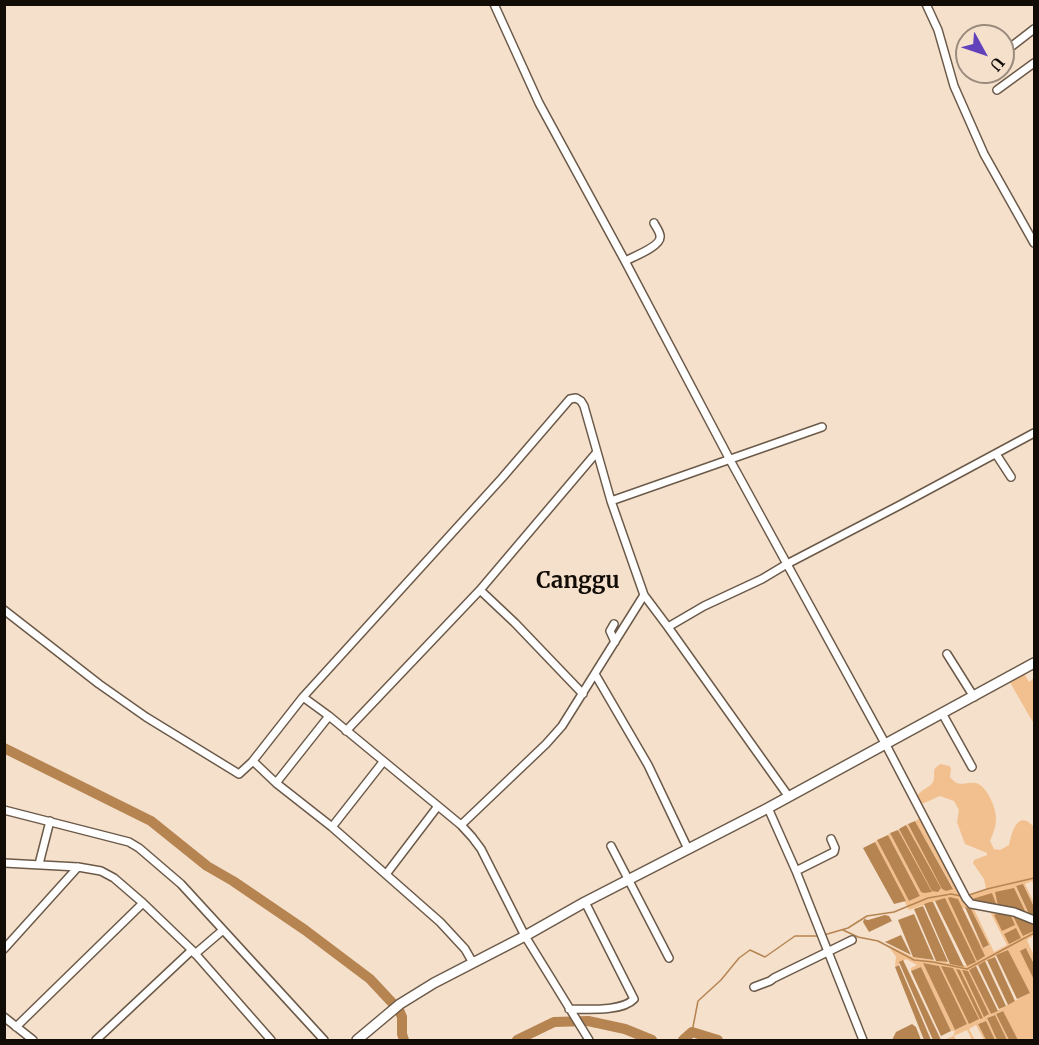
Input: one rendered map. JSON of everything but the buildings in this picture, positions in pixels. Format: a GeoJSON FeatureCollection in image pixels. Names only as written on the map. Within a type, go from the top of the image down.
{"type":"FeatureCollection","features":[{"type":"Feature","properties":{"kind":"street"},"geometry":{"type":"LineString","coordinates":[[494,4],[538,104],[886,745],[965,896],[971,904],[1014,912],[1035,920]]}},
{"type":"Feature","properties":{"kind":"street"},"geometry":{"type":"LineString","coordinates":[[926,4],[938,30],[954,86],[984,154],[1034,242]]}},
{"type":"Feature","properties":{"kind":"street"},"geometry":{"type":"LineString","coordinates":[[1015,44],[1035,29]]}},
{"type":"Feature","properties":{"kind":"street"},"geometry":{"type":"LineString","coordinates":[[997,90],[1035,63]]}},
{"type":"Feature","properties":{"kind":"street"},"geometry":{"type":"LineString","coordinates":[[625,261],[659,242],[660,237],[654,223]]}},
{"type":"Feature","properties":{"kind":"street"},"geometry":{"type":"LineString","coordinates":[[4,610],[99,684],[207,756],[239,774],[252,762],[303,697],[502,478],[570,399],[576,398],[584,406],[611,501],[644,595],[789,797]]}},
{"type":"Feature","properties":{"kind":"street"},"geometry":{"type":"LineString","coordinates":[[611,501],[822,427]]}},
{"type":"Feature","properties":{"kind":"street"},"geometry":{"type":"LineString","coordinates":[[668,627],[1035,432]]}},
{"type":"Feature","properties":{"kind":"street"},"geometry":{"type":"LineString","coordinates":[[346,731],[480,590],[597,452]]}},
{"type":"Feature","properties":{"kind":"street"},"geometry":{"type":"LineString","coordinates":[[996,454],[1011,477]]}},
{"type":"Feature","properties":{"kind":"street"},"geometry":{"type":"LineString","coordinates":[[480,590],[583,694]]}},
{"type":"Feature","properties":{"kind":"street"},"geometry":{"type":"LineString","coordinates":[[461,825],[562,726],[644,595]]}},
{"type":"Feature","properties":{"kind":"street"},"geometry":{"type":"LineString","coordinates":[[614,624],[610,632],[615,642]]}},
{"type":"Feature","properties":{"kind":"street"},"geometry":{"type":"LineString","coordinates":[[947,654],[974,697]]}},
{"type":"Feature","properties":{"kind":"street"},"geometry":{"type":"LineString","coordinates":[[357,1041],[400,1004],[434,983],[789,797],[1035,663]]}},
{"type":"Feature","properties":{"kind":"street"},"geometry":{"type":"LineString","coordinates":[[595,674],[648,765],[688,849]]}},
{"type":"Feature","properties":{"kind":"street"},"geometry":{"type":"LineString","coordinates":[[303,697],[461,825],[472,837],[481,849],[525,936],[589,1041]]}},
{"type":"Feature","properties":{"kind":"street"},"geometry":{"type":"LineString","coordinates":[[942,713],[972,767]]}},
{"type":"Feature","properties":{"kind":"street"},"geometry":{"type":"LineString","coordinates":[[276,783],[329,716]]}},
{"type":"Feature","properties":{"kind":"street"},"geometry":{"type":"LineString","coordinates":[[252,762],[333,826],[387,873],[440,922],[465,949],[473,963]]}},
{"type":"Feature","properties":{"kind":"street"},"geometry":{"type":"LineString","coordinates":[[333,826],[383,762]]}},
{"type":"Feature","properties":{"kind":"street"},"geometry":{"type":"LineString","coordinates":[[387,873],[438,806]]}},
{"type":"Feature","properties":{"kind":"street"},"geometry":{"type":"LineString","coordinates":[[768,808],[823,937],[863,1041]]}},
{"type":"Feature","properties":{"kind":"street"},"geometry":{"type":"LineString","coordinates":[[4,810],[129,842],[139,848],[181,885],[324,1041]]}},
{"type":"Feature","properties":{"kind":"street"},"geometry":{"type":"LineString","coordinates":[[39,864],[50,821]]}},
{"type":"Feature","properties":{"kind":"street"},"geometry":{"type":"LineString","coordinates":[[796,872],[834,852],[835,848],[831,839]]}},
{"type":"Feature","properties":{"kind":"street"},"geometry":{"type":"LineString","coordinates":[[611,846],[669,958]]}},
{"type":"Feature","properties":{"kind":"street"},"geometry":{"type":"LineString","coordinates":[[4,863],[78,867],[101,871],[114,878],[194,952],[272,1041]]}},
{"type":"Feature","properties":{"kind":"street"},"geometry":{"type":"LineString","coordinates":[[4,949],[78,867]]}},
{"type":"Feature","properties":{"kind":"street"},"geometry":{"type":"LineString","coordinates":[[570,1011],[620,1007],[630,1004],[634,999],[585,902]]}},
{"type":"Feature","properties":{"kind":"street"},"geometry":{"type":"LineString","coordinates":[[16,1027],[143,903]]}},
{"type":"Feature","properties":{"kind":"street"},"geometry":{"type":"LineString","coordinates":[[96,1041],[194,952],[223,930]]}},
{"type":"Feature","properties":{"kind":"street"},"geometry":{"type":"LineString","coordinates":[[754,987],[852,940]]}},
{"type":"Feature","properties":{"kind":"street"},"geometry":{"type":"LineString","coordinates":[[4,1017],[33,1041]]}},
{"type":"Feature","properties":{"kind":"shaded area"},"geometry":{"type":"Polygon","coordinates":[[[1022,670],[1029,682],[1034,678],[1034,724],[1008,679],[1022,670]]]}},
{"type":"Feature","properties":{"kind":"shaded area"},"geometry":{"type":"Polygon","coordinates":[[[941,764],[949,766],[951,768],[950,777],[956,783],[976,783],[984,788],[993,803],[996,814],[995,827],[990,841],[994,849],[1000,850],[1009,845],[1014,828],[1020,821],[1024,820],[1034,827],[1034,887],[1032,881],[1025,884],[1034,907],[1023,884],[1016,887],[1029,914],[1023,936],[1034,931],[1034,938],[1033,936],[1027,940],[1034,956],[1034,964],[1027,949],[1021,951],[1034,980],[1034,1040],[1018,1040],[1002,1011],[996,1014],[1009,1040],[994,1015],[987,1018],[997,1040],[985,1021],[978,1024],[986,1040],[976,1025],[969,1029],[975,1040],[972,1040],[967,1030],[954,1036],[956,1040],[944,1040],[953,1036],[955,1031],[951,1031],[921,967],[911,971],[911,968],[917,965],[906,959],[895,967],[896,957],[888,945],[913,957],[967,966],[935,901],[909,910],[875,842],[877,840],[909,901],[920,896],[888,835],[890,833],[921,892],[931,892],[899,829],[932,891],[906,825],[908,824],[942,889],[953,888],[915,821],[924,816],[962,889],[958,892],[961,896],[986,889],[984,879],[973,863],[974,860],[987,853],[965,844],[957,822],[959,810],[954,801],[940,796],[921,803],[917,797],[933,782],[934,770],[941,764]],[[973,907],[994,952],[1007,945],[989,910],[973,907]],[[962,908],[983,948],[989,946],[971,909],[962,908]],[[1008,950],[969,970],[991,1014],[1029,993],[1008,950]],[[923,963],[955,1030],[967,1024],[939,966],[923,963]]]}},
{"type":"Feature","properties":{"kind":"shaded area"},"geometry":{"type":"Polygon","coordinates":[[[915,821],[953,889],[946,891],[942,889],[908,824],[915,821]]]}},
{"type":"Feature","properties":{"kind":"shaded area"},"geometry":{"type":"Polygon","coordinates":[[[906,825],[941,888],[938,892],[932,891],[899,829],[906,825]]]}},
{"type":"Feature","properties":{"kind":"shaded area"},"geometry":{"type":"Polygon","coordinates":[[[898,830],[932,892],[921,892],[890,833],[898,830]]]}},
{"type":"Feature","properties":{"kind":"shaded area"},"geometry":{"type":"Polygon","coordinates":[[[888,835],[920,896],[909,901],[877,840],[888,835]]]}},
{"type":"Feature","properties":{"kind":"shaded area"},"geometry":{"type":"Polygon","coordinates":[[[875,842],[906,901],[894,904],[863,848],[875,842]]]}},
{"type":"Feature","properties":{"kind":"shaded area"},"geometry":{"type":"Polygon","coordinates":[[[1023,884],[1034,907],[1034,917],[1029,914],[1016,886],[1023,884]]]}},
{"type":"Feature","properties":{"kind":"shaded area"},"geometry":{"type":"Polygon","coordinates":[[[1014,888],[1026,913],[998,906],[995,892],[1014,888]]]}},
{"type":"Feature","properties":{"kind":"shaded area"},"geometry":{"type":"Polygon","coordinates":[[[992,893],[997,906],[974,902],[972,899],[992,893]]]}},
{"type":"Feature","properties":{"kind":"shaded area"},"geometry":{"type":"Polygon","coordinates":[[[945,898],[976,962],[967,966],[935,901],[945,898]]]}},
{"type":"Feature","properties":{"kind":"shaded area"},"geometry":{"type":"Polygon","coordinates":[[[948,898],[958,899],[985,956],[977,961],[948,898]]]}},
{"type":"Feature","properties":{"kind":"shaded area"},"geometry":{"type":"Polygon","coordinates":[[[933,902],[964,967],[950,964],[924,904],[933,902]]]}},
{"type":"Feature","properties":{"kind":"shaded area"},"geometry":{"type":"Polygon","coordinates":[[[923,906],[948,962],[936,961],[914,909],[923,906]]]}},
{"type":"Feature","properties":{"kind":"shaded area"},"geometry":{"type":"Polygon","coordinates":[[[965,907],[971,909],[989,945],[983,948],[965,907]]]}},
{"type":"Feature","properties":{"kind":"shaded area"},"geometry":{"type":"Polygon","coordinates":[[[1001,912],[1010,914],[1015,925],[1002,931],[994,915],[1001,912]]]}},
{"type":"Feature","properties":{"kind":"shaded area"},"geometry":{"type":"Polygon","coordinates":[[[914,914],[934,960],[913,957],[898,920],[914,914]]]}},
{"type":"Feature","properties":{"kind":"shaded area"},"geometry":{"type":"Polygon","coordinates":[[[1012,914],[1034,922],[1034,931],[1023,936],[1012,914]]]}},
{"type":"Feature","properties":{"kind":"shaded area"},"geometry":{"type":"Polygon","coordinates":[[[889,916],[892,921],[869,932],[863,922],[864,919],[889,916]]]}},
{"type":"Feature","properties":{"kind":"shaded area"},"geometry":{"type":"Polygon","coordinates":[[[1016,928],[1021,938],[1009,944],[1004,934],[1016,928]]]}},
{"type":"Feature","properties":{"kind":"shaded area"},"geometry":{"type":"Polygon","coordinates":[[[901,935],[911,955],[885,942],[901,935]]]}},
{"type":"Feature","properties":{"kind":"shaded area"},"geometry":{"type":"Polygon","coordinates":[[[1026,948],[1034,964],[1034,980],[1020,951],[1026,948]]]}},
{"type":"Feature","properties":{"kind":"shaded area"},"geometry":{"type":"Polygon","coordinates":[[[1008,950],[1030,993],[1017,999],[996,955],[1008,950]]]}},
{"type":"Feature","properties":{"kind":"shaded area"},"geometry":{"type":"Polygon","coordinates":[[[995,957],[1015,1001],[1008,1005],[987,960],[995,957]]]}},
{"type":"Feature","properties":{"kind":"shaded area"},"geometry":{"type":"Polygon","coordinates":[[[903,960],[941,1040],[933,1040],[899,962],[903,960]]]}},
{"type":"Feature","properties":{"kind":"shaded area"},"geometry":{"type":"Polygon","coordinates":[[[985,961],[1006,1006],[999,1009],[978,965],[985,961]]]}},
{"type":"Feature","properties":{"kind":"shaded area"},"geometry":{"type":"Polygon","coordinates":[[[923,963],[939,966],[967,1024],[955,1030],[923,963]]]}},
{"type":"Feature","properties":{"kind":"shaded area"},"geometry":{"type":"Polygon","coordinates":[[[899,965],[931,1040],[924,1040],[895,967],[899,965]]]}},
{"type":"Feature","properties":{"kind":"shaded area"},"geometry":{"type":"Polygon","coordinates":[[[941,966],[953,968],[979,1019],[969,1024],[941,966]]]}},
{"type":"Feature","properties":{"kind":"shaded area"},"geometry":{"type":"Polygon","coordinates":[[[976,966],[998,1011],[991,1014],[969,970],[976,966]]]}},
{"type":"Feature","properties":{"kind":"shaded area"},"geometry":{"type":"Polygon","coordinates":[[[921,967],[951,1031],[941,1036],[911,971],[921,967]]]}},
{"type":"Feature","properties":{"kind":"shaded area"},"geometry":{"type":"Polygon","coordinates":[[[956,969],[960,970],[983,1018],[980,1019],[956,969]]]}},
{"type":"Feature","properties":{"kind":"shaded area"},"geometry":{"type":"Polygon","coordinates":[[[962,970],[968,971],[989,1014],[984,1017],[962,970]]]}},
{"type":"Feature","properties":{"kind":"shaded area"},"geometry":{"type":"Polygon","coordinates":[[[1003,1011],[1018,1040],[1009,1040],[996,1014],[1003,1011]]]}},
{"type":"Feature","properties":{"kind":"shaded area"},"geometry":{"type":"Polygon","coordinates":[[[995,1015],[1007,1040],[997,1040],[987,1018],[995,1015]]]}},
{"type":"Feature","properties":{"kind":"shaded area"},"geometry":{"type":"Polygon","coordinates":[[[986,1021],[995,1040],[986,1040],[978,1024],[986,1021]]]}},
{"type":"Feature","properties":{"kind":"shaded area"},"geometry":{"type":"Polygon","coordinates":[[[912,1024],[916,1027],[921,1040],[892,1040],[896,1032],[912,1024]]]}},
{"type":"Feature","properties":{"kind":"waterway"},"geometry":{"type":"LineString","coordinates":[[4,748],[151,821],[207,866],[305,930],[370,979],[399,1010],[402,1017],[404,1040]]}},
{"type":"Feature","properties":{"kind":"waterway"},"geometry":{"type":"LineString","coordinates":[[969,895],[1034,878]]}},
{"type":"Feature","properties":{"kind":"waterway"},"geometry":{"type":"LineString","coordinates":[[824,935],[848,928],[867,916],[894,912],[928,898],[951,894],[961,896]]}},
{"type":"Feature","properties":{"kind":"waterway"},"geometry":{"type":"LineString","coordinates":[[843,930],[858,937],[878,941],[914,960],[967,969],[1034,933]]}},
{"type":"Feature","properties":{"kind":"waterway"},"geometry":{"type":"LineString","coordinates":[[692,1032],[698,1001],[721,980],[739,958],[750,950],[765,957],[795,936],[819,936]]}},
{"type":"Feature","properties":{"kind":"waterway"},"geometry":{"type":"LineString","coordinates":[[517,1040],[554,1022],[588,1021],[625,1029],[652,1040]]}},
{"type":"Feature","properties":{"kind":"waterway"},"geometry":{"type":"LineString","coordinates":[[683,1040],[692,1032],[718,1040]]}},
{"type":"Feature","properties":{"kind":"district","name":"Canggu"},"geometry":{"type":"Point","coordinates":[578,582]}}]}
